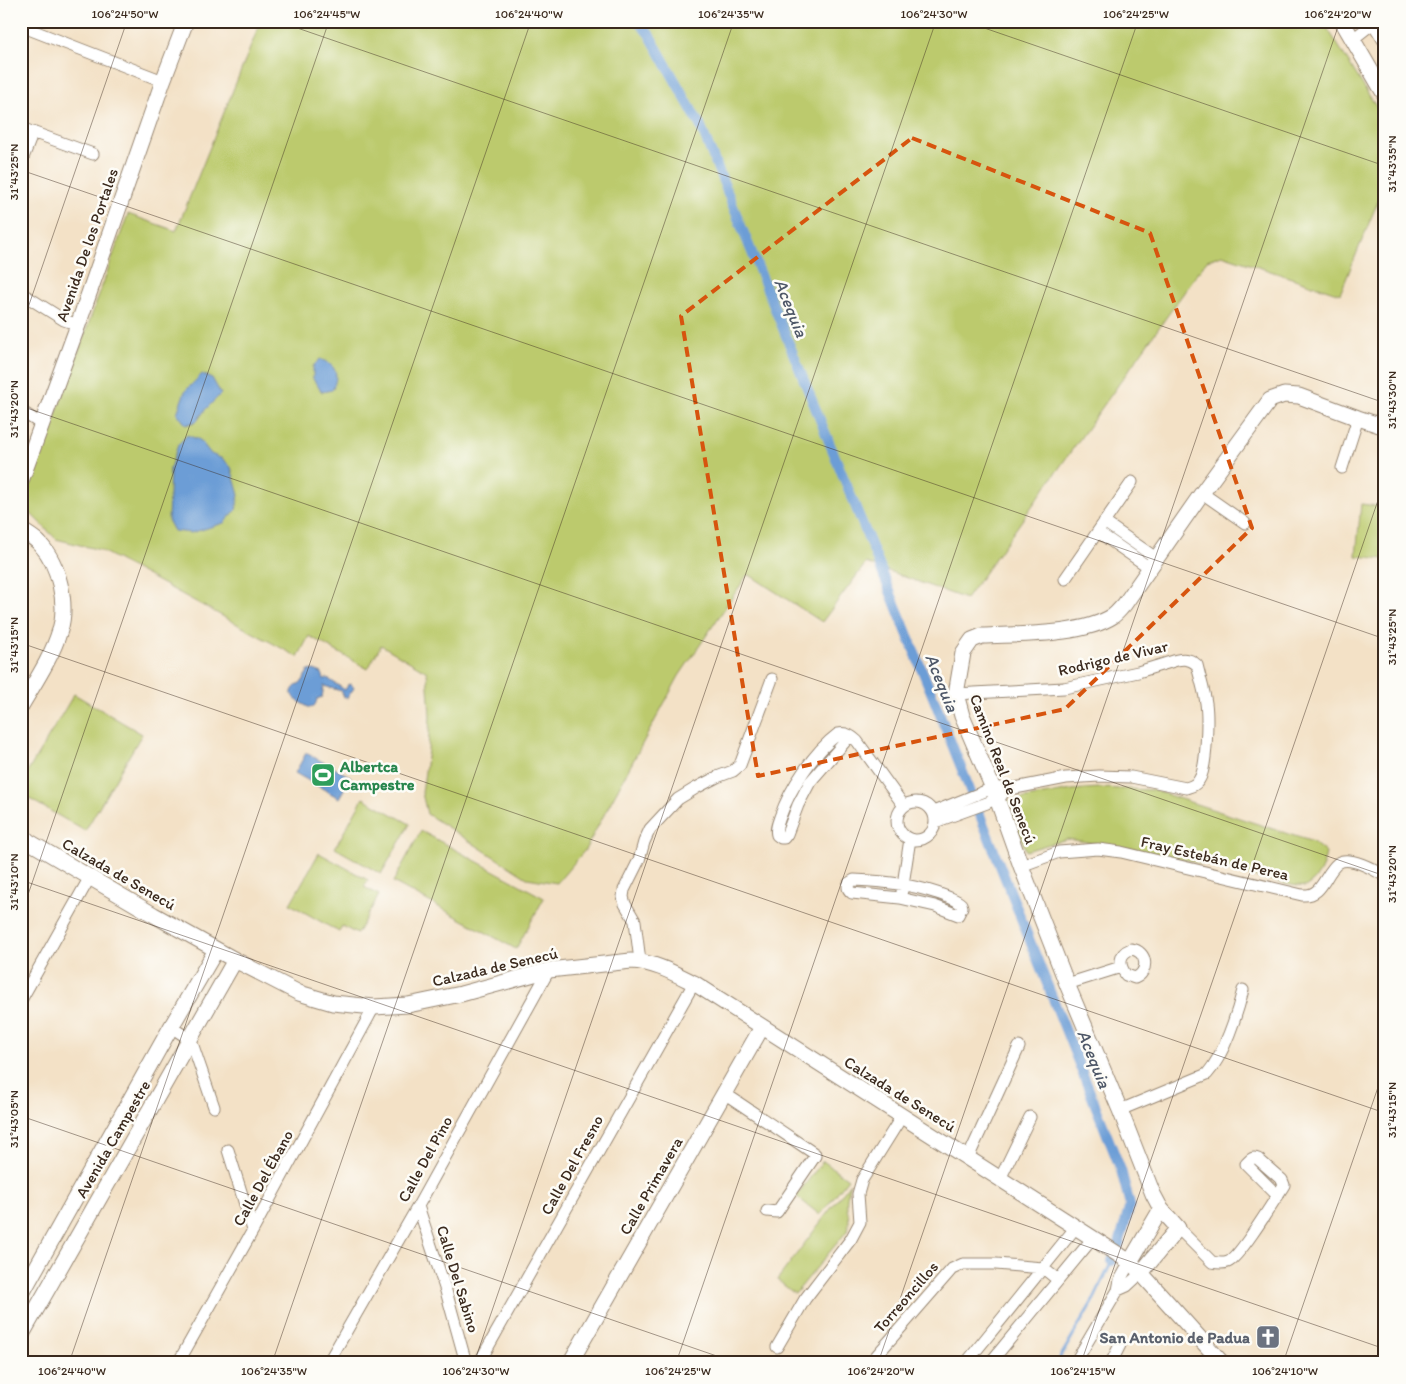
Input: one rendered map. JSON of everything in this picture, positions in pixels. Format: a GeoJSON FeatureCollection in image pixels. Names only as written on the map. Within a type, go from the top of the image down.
{"type":"FeatureCollection","features":[{"type":"Feature","properties":{"kind":"street","name":"Avenida De los Portales"},"geometry":{"type":"LineString","coordinates":[[21,481],[186,21]]}},
{"type":"Feature","properties":{"kind":"street"},"geometry":{"type":"LineString","coordinates":[[1342,21],[1385,94]]}},
{"type":"Feature","properties":{"kind":"street"},"geometry":{"type":"LineString","coordinates":[[1353,39],[1375,22],[1385,39]]}},
{"type":"Feature","properties":{"kind":"street"},"geometry":{"type":"LineString","coordinates":[[21,26],[163,81]]}},
{"type":"Feature","properties":{"kind":"street"},"geometry":{"type":"LineString","coordinates":[[21,128],[93,154]]}},
{"type":"Feature","properties":{"kind":"street"},"geometry":{"type":"LineString","coordinates":[[21,163],[33,132]]}},
{"type":"Feature","properties":{"kind":"street"},"geometry":{"type":"LineString","coordinates":[[21,292],[64,320],[78,325]]}},
{"type":"Feature","properties":{"kind":"street","name":"Camino Real de Senecú"},"geometry":{"type":"LineString","coordinates":[[1178,1228],[1161,1208],[1153,1194],[1021,866],[990,795],[956,694],[963,653],[972,640],[982,636],[1062,632],[1100,622],[1114,615],[1124,605],[1270,400],[1291,394],[1385,427]]}},
{"type":"Feature","properties":{"kind":"street"},"geometry":{"type":"LineString","coordinates":[[21,411],[41,424]]}},
{"type":"Feature","properties":{"kind":"street"},"geometry":{"type":"LineString","coordinates":[[1342,468],[1358,418]]}},
{"type":"Feature","properties":{"kind":"street"},"geometry":{"type":"LineString","coordinates":[[1065,579],[1132,482]]}},
{"type":"Feature","properties":{"kind":"street"},"geometry":{"type":"LineString","coordinates":[[1202,493],[1245,522]]}},
{"type":"Feature","properties":{"kind":"street"},"geometry":{"type":"LineString","coordinates":[[1101,527],[1153,563]]}},
{"type":"Feature","properties":{"kind":"street"},"geometry":{"type":"LineString","coordinates":[[21,530],[40,544],[54,565],[61,586],[63,614],[60,630],[50,653],[21,706]]}},
{"type":"Feature","properties":{"kind":"street","name":"Rodrigo de Vivar"},"geometry":{"type":"LineString","coordinates":[[956,694],[1064,688],[1138,672],[1184,658],[1197,665],[1206,704],[1208,736],[1201,778],[1194,786],[1186,788],[1131,778],[1099,776],[1066,778],[990,795]]}},
{"type":"Feature","properties":{"kind":"street"},"geometry":{"type":"LineString","coordinates":[[640,961],[635,922],[624,904],[623,897],[624,890],[650,829],[678,799],[717,777],[733,772],[740,765],[772,679]]}},
{"type":"Feature","properties":{"kind":"street"},"geometry":{"type":"LineString","coordinates":[[805,779],[850,736],[857,741],[904,806]]}},
{"type":"Feature","properties":{"kind":"street"},"geometry":{"type":"LineString","coordinates":[[934,817],[962,800],[990,795]]}},
{"type":"Feature","properties":{"kind":"street"},"geometry":{"type":"LineString","coordinates":[[934,817],[967,811],[990,795]]}},
{"type":"Feature","properties":{"kind":"street"},"geometry":{"type":"LineString","coordinates":[[914,802],[919,802],[929,807],[934,817],[934,827],[927,836],[917,840],[910,839],[902,834],[897,825],[898,815],[904,806],[914,802]]}},
{"type":"Feature","properties":{"kind":"street","name":"Calzada de Senecú"},"geometry":{"type":"LineString","coordinates":[[21,833],[28,841],[216,950],[299,993],[333,1003],[374,1007],[408,1005],[461,994],[549,970],[631,961],[640,961],[663,968],[694,983],[1130,1262],[1222,1363]]}},
{"type":"Feature","properties":{"kind":"street"},"geometry":{"type":"LineString","coordinates":[[900,898],[904,884],[910,839]]}},
{"type":"Feature","properties":{"kind":"street","name":"Fray Estebán de Perea"},"geometry":{"type":"LineString","coordinates":[[1021,866],[1059,852],[1098,850],[1120,852],[1309,896],[1318,889],[1338,863],[1344,861],[1350,860],[1364,865],[1385,876]]}},
{"type":"Feature","properties":{"kind":"street"},"geometry":{"type":"LineString","coordinates":[[21,1000],[90,877]]}},
{"type":"Feature","properties":{"kind":"street"},"geometry":{"type":"LineString","coordinates":[[854,880],[904,884],[939,893],[959,902],[962,907],[958,914],[935,906],[900,898],[852,893],[849,891],[848,886],[854,880]]}},
{"type":"Feature","properties":{"kind":"street","name":"Avenida Campestre"},"geometry":{"type":"LineString","coordinates":[[21,1295],[216,950]]}},
{"type":"Feature","properties":{"kind":"street","name":"Avenida Campestre"},"geometry":{"type":"LineString","coordinates":[[21,1336],[236,960]]}},
{"type":"Feature","properties":{"kind":"street"},"geometry":{"type":"LineString","coordinates":[[1067,984],[1121,967]]}},
{"type":"Feature","properties":{"kind":"street","name":"Calle Del Pino"},"geometry":{"type":"LineString","coordinates":[[328,1363],[549,970]]}},
{"type":"Feature","properties":{"kind":"street","name":"Calle Del Fresno"},"geometry":{"type":"LineString","coordinates":[[479,1363],[694,983]]}},
{"type":"Feature","properties":{"kind":"street"},"geometry":{"type":"LineString","coordinates":[[1120,1110],[1207,1074],[1215,1063],[1236,1017],[1243,990]]}},
{"type":"Feature","properties":{"kind":"street","name":"Calle Del Ébano"},"geometry":{"type":"LineString","coordinates":[[178,1363],[253,1230],[374,1007]]}},
{"type":"Feature","properties":{"kind":"street"},"geometry":{"type":"LineString","coordinates":[[171,1027],[191,1040],[214,1107]]}},
{"type":"Feature","properties":{"kind":"street","name":"Calle Primavera"},"geometry":{"type":"LineString","coordinates":[[570,1363],[762,1027]]}},
{"type":"Feature","properties":{"kind":"street"},"geometry":{"type":"LineString","coordinates":[[968,1158],[1019,1048]]}},
{"type":"Feature","properties":{"kind":"street"},"geometry":{"type":"LineString","coordinates":[[152,1063],[170,1076]]}},
{"type":"Feature","properties":{"kind":"street"},"geometry":{"type":"LineString","coordinates":[[724,1092],[815,1154],[777,1212],[767,1211]]}},
{"type":"Feature","properties":{"kind":"street"},"geometry":{"type":"LineString","coordinates":[[777,1348],[805,1299],[852,1239],[860,1216],[858,1194],[862,1180],[902,1116]]}},
{"type":"Feature","properties":{"kind":"street"},"geometry":{"type":"LineString","coordinates":[[1000,1179],[1030,1117]]}},
{"type":"Feature","properties":{"kind":"street"},"geometry":{"type":"LineString","coordinates":[[228,1150],[253,1230]]}},
{"type":"Feature","properties":{"kind":"street"},"geometry":{"type":"LineString","coordinates":[[1118,1290],[1127,1286],[1141,1273],[1178,1228],[1212,1262],[1227,1262],[1234,1258],[1278,1196]]}},
{"type":"Feature","properties":{"kind":"street","name":"Calle Del Sabino"},"geometry":{"type":"LineString","coordinates":[[418,1206],[446,1291],[466,1363]]}},
{"type":"Feature","properties":{"kind":"street"},"geometry":{"type":"LineString","coordinates":[[70,1208],[88,1218]]}},
{"type":"Feature","properties":{"kind":"street"},"geometry":{"type":"LineString","coordinates":[[1076,1363],[1118,1290],[1120,1280],[1161,1208]]}},
{"type":"Feature","properties":{"kind":"street"},"geometry":{"type":"LineString","coordinates":[[966,1363],[1076,1227]]}},
{"type":"Feature","properties":{"kind":"street"},"geometry":{"type":"LineString","coordinates":[[990,1363],[1093,1238]]}},
{"type":"Feature","properties":{"kind":"street","name":"Torreoncillos"},"geometry":{"type":"LineString","coordinates":[[870,1363],[952,1269],[962,1264],[996,1264],[1043,1268]]}},
{"type":"Feature","properties":{"kind":"street"},"geometry":{"type":"LineString","coordinates":[[1043,1268],[1058,1280]]}},
{"type":"Feature","properties":{"kind":"street"},"geometry":{"type":"LineString","coordinates":[[1116,1361],[1120,1346]]}},
{"type":"Feature","properties":{"kind":"highlighted area"},"geometry":{"type":"Polygon","coordinates":[[[912,138],[1150,233],[1252,528],[1065,709],[758,776],[681,316],[912,138]]]}},
{"type":"Feature","properties":{"kind":"green space"},"geometry":{"type":"Polygon","coordinates":[[[261,21],[1323,21],[1385,121],[1385,184],[1340,294],[1222,255],[1207,260],[966,599],[866,563],[822,622],[748,574],[679,676],[585,850],[557,883],[527,878],[427,814],[422,793],[428,750],[430,716],[427,672],[381,645],[368,669],[309,636],[298,657],[100,550],[56,539],[23,506],[128,214],[176,231],[261,21]]]}},
{"type":"Feature","properties":{"kind":"green space"},"geometry":{"type":"Polygon","coordinates":[[[1361,504],[1385,507],[1385,559],[1356,556],[1361,504]]]}},
{"type":"Feature","properties":{"kind":"green space"},"geometry":{"type":"Polygon","coordinates":[[[74,694],[142,734],[85,831],[21,794],[21,783],[74,694]]]}},
{"type":"Feature","properties":{"kind":"green space"},"geometry":{"type":"Polygon","coordinates":[[[1098,788],[1153,790],[1313,842],[1326,853],[1322,869],[1317,877],[1305,887],[1133,849],[1067,839],[1026,851],[1008,801],[1072,790],[1098,788]]]}},
{"type":"Feature","properties":{"kind":"green space"},"geometry":{"type":"Polygon","coordinates":[[[363,798],[410,824],[381,874],[335,848],[363,798]]]}},
{"type":"Feature","properties":{"kind":"green space"},"geometry":{"type":"Polygon","coordinates":[[[421,831],[544,898],[516,949],[393,882],[421,831]]]}},
{"type":"Feature","properties":{"kind":"green space"},"geometry":{"type":"Polygon","coordinates":[[[319,853],[368,880],[364,887],[379,895],[357,934],[342,926],[339,932],[290,904],[319,853]]]}},
{"type":"Feature","properties":{"kind":"green space"},"geometry":{"type":"Polygon","coordinates":[[[823,1161],[848,1179],[820,1215],[796,1196],[823,1161]]]}},
{"type":"Feature","properties":{"kind":"green space"},"geometry":{"type":"Polygon","coordinates":[[[850,1183],[847,1201],[849,1225],[847,1231],[795,1294],[777,1280],[850,1183]]]}},
{"type":"Feature","properties":{"kind":"water"},"geometry":{"type":"Polygon","coordinates":[[[320,359],[330,364],[335,371],[336,379],[332,390],[322,392],[313,379],[313,366],[320,359]]]}},
{"type":"Feature","properties":{"kind":"water"},"geometry":{"type":"Polygon","coordinates":[[[202,374],[212,378],[221,394],[197,421],[186,425],[177,413],[185,391],[202,374]]]}},
{"type":"Feature","properties":{"kind":"water"},"geometry":{"type":"Polygon","coordinates":[[[187,435],[200,440],[211,454],[223,459],[231,467],[239,495],[236,510],[224,523],[191,533],[174,531],[168,520],[170,468],[178,445],[187,435]]]}},
{"type":"Feature","properties":{"kind":"water"},"geometry":{"type":"Polygon","coordinates":[[[314,670],[322,673],[324,679],[327,678],[345,690],[351,684],[354,688],[347,698],[344,697],[341,691],[324,686],[322,697],[317,699],[314,706],[310,708],[296,699],[292,693],[296,686],[303,681],[308,671],[314,670]]]}},
{"type":"Feature","properties":{"kind":"water","name":"Albertca Campestre"},"geometry":{"type":"Polygon","coordinates":[[[306,753],[351,777],[339,798],[295,773],[306,753]]]}},
{"type":"Feature","properties":{"kind":"waterway","name":"Acequia"},"geometry":{"type":"LineString","coordinates":[[638,21],[649,34],[700,125],[933,697],[1121,1170],[1130,1205],[1112,1261]]}},
{"type":"Feature","properties":{"kind":"waterway","name":"Acequia"},"geometry":{"type":"LineString","coordinates":[[1057,1363],[1094,1299],[1112,1261]]}},
{"type":"Feature","properties":{"kind":"place","name":"Albertca Campestre"},"geometry":{"type":"Point","coordinates":[323,775]}},
{"type":"Feature","properties":{"kind":"place","name":"San Antonio de Padua"},"geometry":{"type":"Point","coordinates":[1268,1337]}}]}
